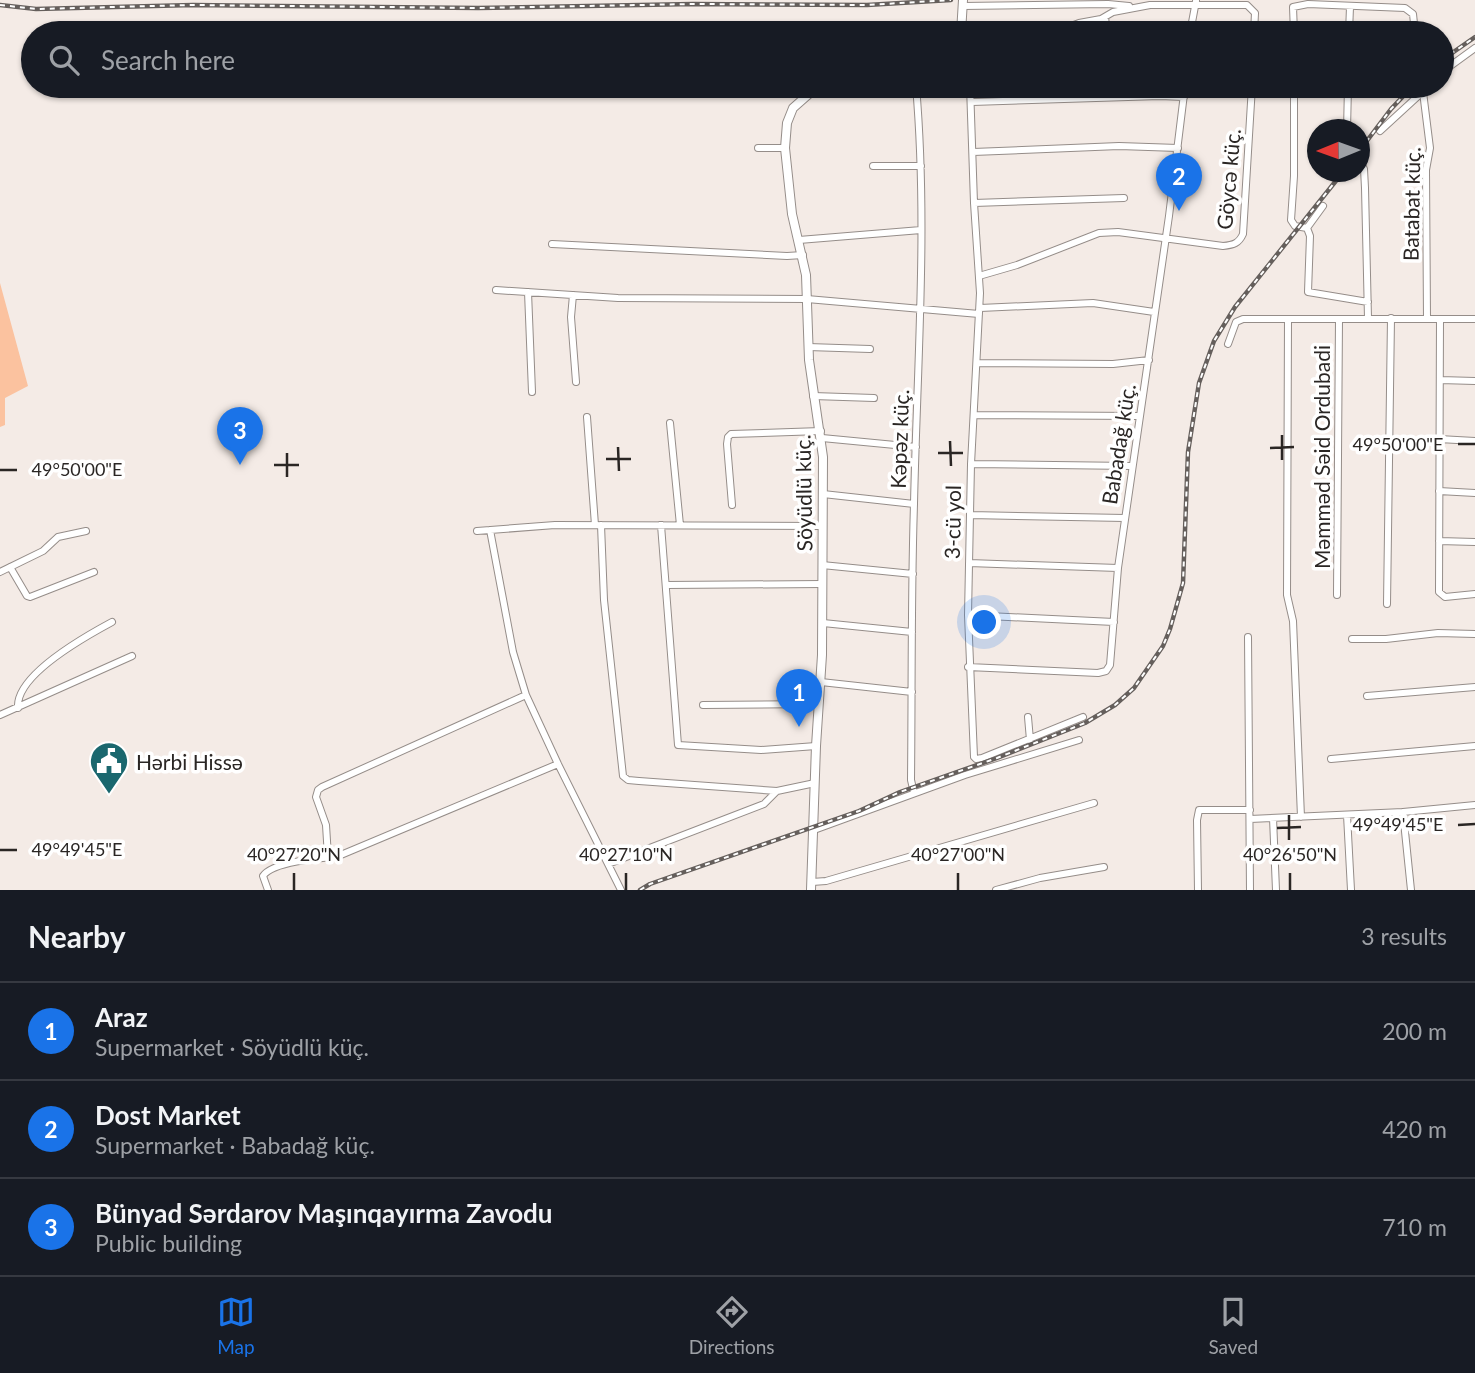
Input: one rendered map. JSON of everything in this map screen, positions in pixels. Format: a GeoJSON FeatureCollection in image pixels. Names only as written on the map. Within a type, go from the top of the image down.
{"type":"FeatureCollection","features":[{"type":"Feature","properties":{"kind":"street"},"geometry":{"type":"LineString","coordinates":[[1192,21],[1196,2]]}},
{"type":"Feature","properties":{"kind":"street"},"geometry":{"type":"LineString","coordinates":[[1088,21],[1137,7],[1196,2],[1247,5],[1255,13],[1255,21]]}},
{"type":"Feature","properties":{"kind":"street"},"geometry":{"type":"LineString","coordinates":[[1294,21],[1293,6],[1308,2],[1411,10],[1414,21]]}},
{"type":"Feature","properties":{"kind":"street"},"geometry":{"type":"LineString","coordinates":[[962,21],[963,3],[1108,4],[1137,7]]}},
{"type":"Feature","properties":{"kind":"street"},"geometry":{"type":"LineString","coordinates":[[1349,21],[1350,7]]}},
{"type":"Feature","properties":{"kind":"street"},"geometry":{"type":"LineString","coordinates":[[1105,17],[1106,21]]}},
{"type":"Feature","properties":{"kind":"street"},"geometry":{"type":"LineString","coordinates":[[1454,63],[1475,48]]}},
{"type":"Feature","properties":{"kind":"street","name":"Söyüdlü küç."},"geometry":{"type":"LineString","coordinates":[[804,98],[789,115],[785,148],[788,191],[803,255],[808,347],[813,396],[821,434],[823,623],[814,783],[812,886]]}},
{"type":"Feature","properties":{"kind":"street","name":"Kəpəz küç."},"geometry":{"type":"LineString","coordinates":[[914,793],[911,780],[912,632],[921,230],[917,98]]}},
{"type":"Feature","properties":{"kind":"street","name":"3-cü yol"},"geometry":{"type":"LineString","coordinates":[[972,98],[979,276],[968,615],[968,667],[975,758],[982,758],[1030,740],[1083,717]]}},
{"type":"Feature","properties":{"kind":"street"},"geometry":{"type":"LineString","coordinates":[[972,102],[1097,98]]}},
{"type":"Feature","properties":{"kind":"street","name":"Babadağ küç."},"geometry":{"type":"LineString","coordinates":[[968,667],[1098,673],[1106,671],[1110,665],[1118,569],[1131,466],[1149,360],[1184,98]]}},
{"type":"Feature","properties":{"kind":"street","name":"Göycə küç."},"geometry":{"type":"LineString","coordinates":[[1166,238],[1223,246],[1235,244],[1240,240],[1243,234],[1251,98]]}},
{"type":"Feature","properties":{"kind":"street"},"geometry":{"type":"LineString","coordinates":[[1294,98],[1291,220],[1295,226],[1307,228]]}},
{"type":"Feature","properties":{"kind":"street"},"geometry":{"type":"LineString","coordinates":[[1347,119],[1348,98]]}},
{"type":"Feature","properties":{"kind":"street"},"geometry":{"type":"LineString","coordinates":[[1380,131],[1416,98]]}},
{"type":"Feature","properties":{"kind":"street","name":"Batabat küç."},"geometry":{"type":"LineString","coordinates":[[1424,98],[1430,148],[1426,170],[1427,318]]}},
{"type":"Feature","properties":{"kind":"street"},"geometry":{"type":"LineString","coordinates":[[973,152],[1106,146],[1178,148]]}},
{"type":"Feature","properties":{"kind":"street"},"geometry":{"type":"LineString","coordinates":[[758,148],[785,148]]}},
{"type":"Feature","properties":{"kind":"street"},"geometry":{"type":"LineString","coordinates":[[873,166],[921,166]]}},
{"type":"Feature","properties":{"kind":"street"},"geometry":{"type":"LineString","coordinates":[[1365,182],[1368,318]]}},
{"type":"Feature","properties":{"kind":"street"},"geometry":{"type":"LineString","coordinates":[[974,203],[1124,198]]}},
{"type":"Feature","properties":{"kind":"street"},"geometry":{"type":"LineString","coordinates":[[1307,228],[1323,206]]}},
{"type":"Feature","properties":{"kind":"street"},"geometry":{"type":"LineString","coordinates":[[1307,228],[1310,236],[1308,292],[1368,302]]}},
{"type":"Feature","properties":{"kind":"street"},"geometry":{"type":"LineString","coordinates":[[799,240],[921,230]]}},
{"type":"Feature","properties":{"kind":"street"},"geometry":{"type":"LineString","coordinates":[[979,276],[1017,265],[1099,233],[1118,232],[1166,238]]}},
{"type":"Feature","properties":{"kind":"street"},"geometry":{"type":"LineString","coordinates":[[552,244],[803,255]]}},
{"type":"Feature","properties":{"kind":"street"},"geometry":{"type":"LineString","coordinates":[[496,290],[618,298],[807,299],[920,310],[979,311],[1093,303],[1154,312]]}},
{"type":"Feature","properties":{"kind":"street"},"geometry":{"type":"LineString","coordinates":[[528,292],[532,392]]}},
{"type":"Feature","properties":{"kind":"street"},"geometry":{"type":"LineString","coordinates":[[573,295],[571,317],[576,382]]}},
{"type":"Feature","properties":{"kind":"street"},"geometry":{"type":"LineString","coordinates":[[1387,604],[1391,318]]}},
{"type":"Feature","properties":{"kind":"street"},"geometry":{"type":"LineString","coordinates":[[1288,319],[1287,595],[1293,621],[1301,817]]}},
{"type":"Feature","properties":{"kind":"street","name":"Məmməd Səid Ordubadi"},"geometry":{"type":"LineString","coordinates":[[1338,595],[1339,319]]}},
{"type":"Feature","properties":{"kind":"street"},"geometry":{"type":"LineString","coordinates":[[1440,319],[1440,594],[1445,597],[1475,594]]}},
{"type":"Feature","properties":{"kind":"street"},"geometry":{"type":"LineString","coordinates":[[1228,344],[1238,320],[1475,319]]}},
{"type":"Feature","properties":{"kind":"street"},"geometry":{"type":"LineString","coordinates":[[808,347],[870,349]]}},
{"type":"Feature","properties":{"kind":"street"},"geometry":{"type":"LineString","coordinates":[[977,363],[1113,364],[1149,360]]}},
{"type":"Feature","properties":{"kind":"street"},"geometry":{"type":"LineString","coordinates":[[1440,380],[1475,381]]}},
{"type":"Feature","properties":{"kind":"street"},"geometry":{"type":"LineString","coordinates":[[813,396],[874,398]]}},
{"type":"Feature","properties":{"kind":"street"},"geometry":{"type":"LineString","coordinates":[[974,415],[1140,416]]}},
{"type":"Feature","properties":{"kind":"street"},"geometry":{"type":"LineString","coordinates":[[587,417],[623,776],[639,782],[776,791],[814,783]]}},
{"type":"Feature","properties":{"kind":"street"},"geometry":{"type":"LineString","coordinates":[[670,422],[680,525]]}},
{"type":"Feature","properties":{"kind":"street"},"geometry":{"type":"LineString","coordinates":[[732,505],[727,444],[731,434],[821,434],[916,446]]}},
{"type":"Feature","properties":{"kind":"street"},"geometry":{"type":"LineString","coordinates":[[1439,439],[1475,441]]}},
{"type":"Feature","properties":{"kind":"street"},"geometry":{"type":"LineString","coordinates":[[971,464],[1131,466]]}},
{"type":"Feature","properties":{"kind":"street"},"geometry":{"type":"LineString","coordinates":[[1439,491],[1475,493]]}},
{"type":"Feature","properties":{"kind":"street"},"geometry":{"type":"LineString","coordinates":[[823,494],[914,503]]}},
{"type":"Feature","properties":{"kind":"street"},"geometry":{"type":"LineString","coordinates":[[970,514],[1125,518]]}},
{"type":"Feature","properties":{"kind":"street"},"geometry":{"type":"LineString","coordinates":[[477,531],[598,525],[823,526]]}},
{"type":"Feature","properties":{"kind":"street"},"geometry":{"type":"LineString","coordinates":[[661,525],[678,746],[761,750],[816,746]]}},
{"type":"Feature","properties":{"kind":"street"},"geometry":{"type":"LineString","coordinates":[[491,530],[513,652],[526,695],[621,890]]}},
{"type":"Feature","properties":{"kind":"street"},"geometry":{"type":"LineString","coordinates":[[0,572],[43,551],[58,537],[86,531]]}},
{"type":"Feature","properties":{"kind":"street"},"geometry":{"type":"LineString","coordinates":[[1439,541],[1475,542]]}},
{"type":"Feature","properties":{"kind":"street"},"geometry":{"type":"LineString","coordinates":[[969,563],[1118,569]]}},
{"type":"Feature","properties":{"kind":"street"},"geometry":{"type":"LineString","coordinates":[[822,565],[913,575]]}},
{"type":"Feature","properties":{"kind":"street"},"geometry":{"type":"LineString","coordinates":[[10,567],[30,597],[94,572]]}},
{"type":"Feature","properties":{"kind":"street"},"geometry":{"type":"LineString","coordinates":[[666,585],[822,584]]}},
{"type":"Feature","properties":{"kind":"street"},"geometry":{"type":"LineString","coordinates":[[968,615],[1114,622]]}},
{"type":"Feature","properties":{"kind":"street"},"geometry":{"type":"LineString","coordinates":[[18,708],[20,691],[55,657],[75,642],[112,622]]}},
{"type":"Feature","properties":{"kind":"street"},"geometry":{"type":"LineString","coordinates":[[823,623],[912,632]]}},
{"type":"Feature","properties":{"kind":"street"},"geometry":{"type":"LineString","coordinates":[[1352,639],[1475,634]]}},
{"type":"Feature","properties":{"kind":"street"},"geometry":{"type":"LineString","coordinates":[[1248,637],[1250,890]]}},
{"type":"Feature","properties":{"kind":"street"},"geometry":{"type":"LineString","coordinates":[[0,715],[132,656]]}},
{"type":"Feature","properties":{"kind":"street"},"geometry":{"type":"LineString","coordinates":[[821,682],[912,692]]}},
{"type":"Feature","properties":{"kind":"street"},"geometry":{"type":"LineString","coordinates":[[1367,696],[1475,687]]}},
{"type":"Feature","properties":{"kind":"street"},"geometry":{"type":"LineString","coordinates":[[328,857],[326,825],[316,797],[321,787],[526,695]]}},
{"type":"Feature","properties":{"kind":"street"},"geometry":{"type":"LineString","coordinates":[[702,705],[819,704]]}},
{"type":"Feature","properties":{"kind":"street"},"geometry":{"type":"LineString","coordinates":[[1028,717],[1030,740]]}},
{"type":"Feature","properties":{"kind":"street"},"geometry":{"type":"LineString","coordinates":[[814,830],[914,793],[1079,740]]}},
{"type":"Feature","properties":{"kind":"street"},"geometry":{"type":"LineString","coordinates":[[1331,759],[1475,746]]}},
{"type":"Feature","properties":{"kind":"street"},"geometry":{"type":"LineString","coordinates":[[268,890],[263,876],[269,869],[343,854],[558,764]]}},
{"type":"Feature","properties":{"kind":"street"},"geometry":{"type":"LineString","coordinates":[[608,864],[764,804],[776,791]]}},
{"type":"Feature","properties":{"kind":"street"},"geometry":{"type":"LineString","coordinates":[[812,886],[1094,803]]}},
{"type":"Feature","properties":{"kind":"street"},"geometry":{"type":"LineString","coordinates":[[1250,819],[1404,812],[1475,805]]}},
{"type":"Feature","properties":{"kind":"street"},"geometry":{"type":"LineString","coordinates":[[1198,890],[1196,820],[1199,810],[1250,810]]}},
{"type":"Feature","properties":{"kind":"street"},"geometry":{"type":"LineString","coordinates":[[1404,812],[1411,890]]}},
{"type":"Feature","properties":{"kind":"street"},"geometry":{"type":"LineString","coordinates":[[1347,815],[1351,890]]}},
{"type":"Feature","properties":{"kind":"street"},"geometry":{"type":"LineString","coordinates":[[1273,818],[1276,890]]}},
{"type":"Feature","properties":{"kind":"street"},"geometry":{"type":"LineString","coordinates":[[996,890],[1040,878],[1104,867]]}},
{"type":"Feature","properties":{"kind":"shaded area"},"geometry":{"type":"Polygon","coordinates":[[[0,283],[28,386],[5,398],[5,425],[0,427],[0,283]]]}},
{"type":"Feature","properties":{"kind":"railway"},"geometry":{"type":"LineString","coordinates":[[0,5],[36,9],[193,5],[478,8],[693,4],[867,5],[951,0]]}},
{"type":"Feature","properties":{"kind":"railway"},"geometry":{"type":"LineString","coordinates":[[1454,52],[1475,37]]}},
{"type":"Feature","properties":{"kind":"railway"},"geometry":{"type":"LineString","coordinates":[[1370,137],[1402,98]]}},
{"type":"Feature","properties":{"kind":"railway"},"geometry":{"type":"LineString","coordinates":[[640,890],[650,884],[859,811],[900,792],[1085,723],[1115,705],[1134,688],[1163,646],[1183,583],[1188,452],[1199,383],[1214,341],[1235,307],[1335,182]]}},
{"type":"Feature","properties":{"kind":"place","name":"Dost Market"},"geometry":{"type":"Point","coordinates":[1179,211]}},
{"type":"Feature","properties":{"kind":"place","name":"Bünyad Sərdarov Maşınqayırma Zavodu"},"geometry":{"type":"Point","coordinates":[240,465]}},
{"type":"Feature","properties":{"kind":"place","name":"Araz"},"geometry":{"type":"Point","coordinates":[799,727]}},
{"type":"Feature","properties":{"kind":"place","name":"Hərbi Hissə"},"geometry":{"type":"Point","coordinates":[109,795]}}]}
